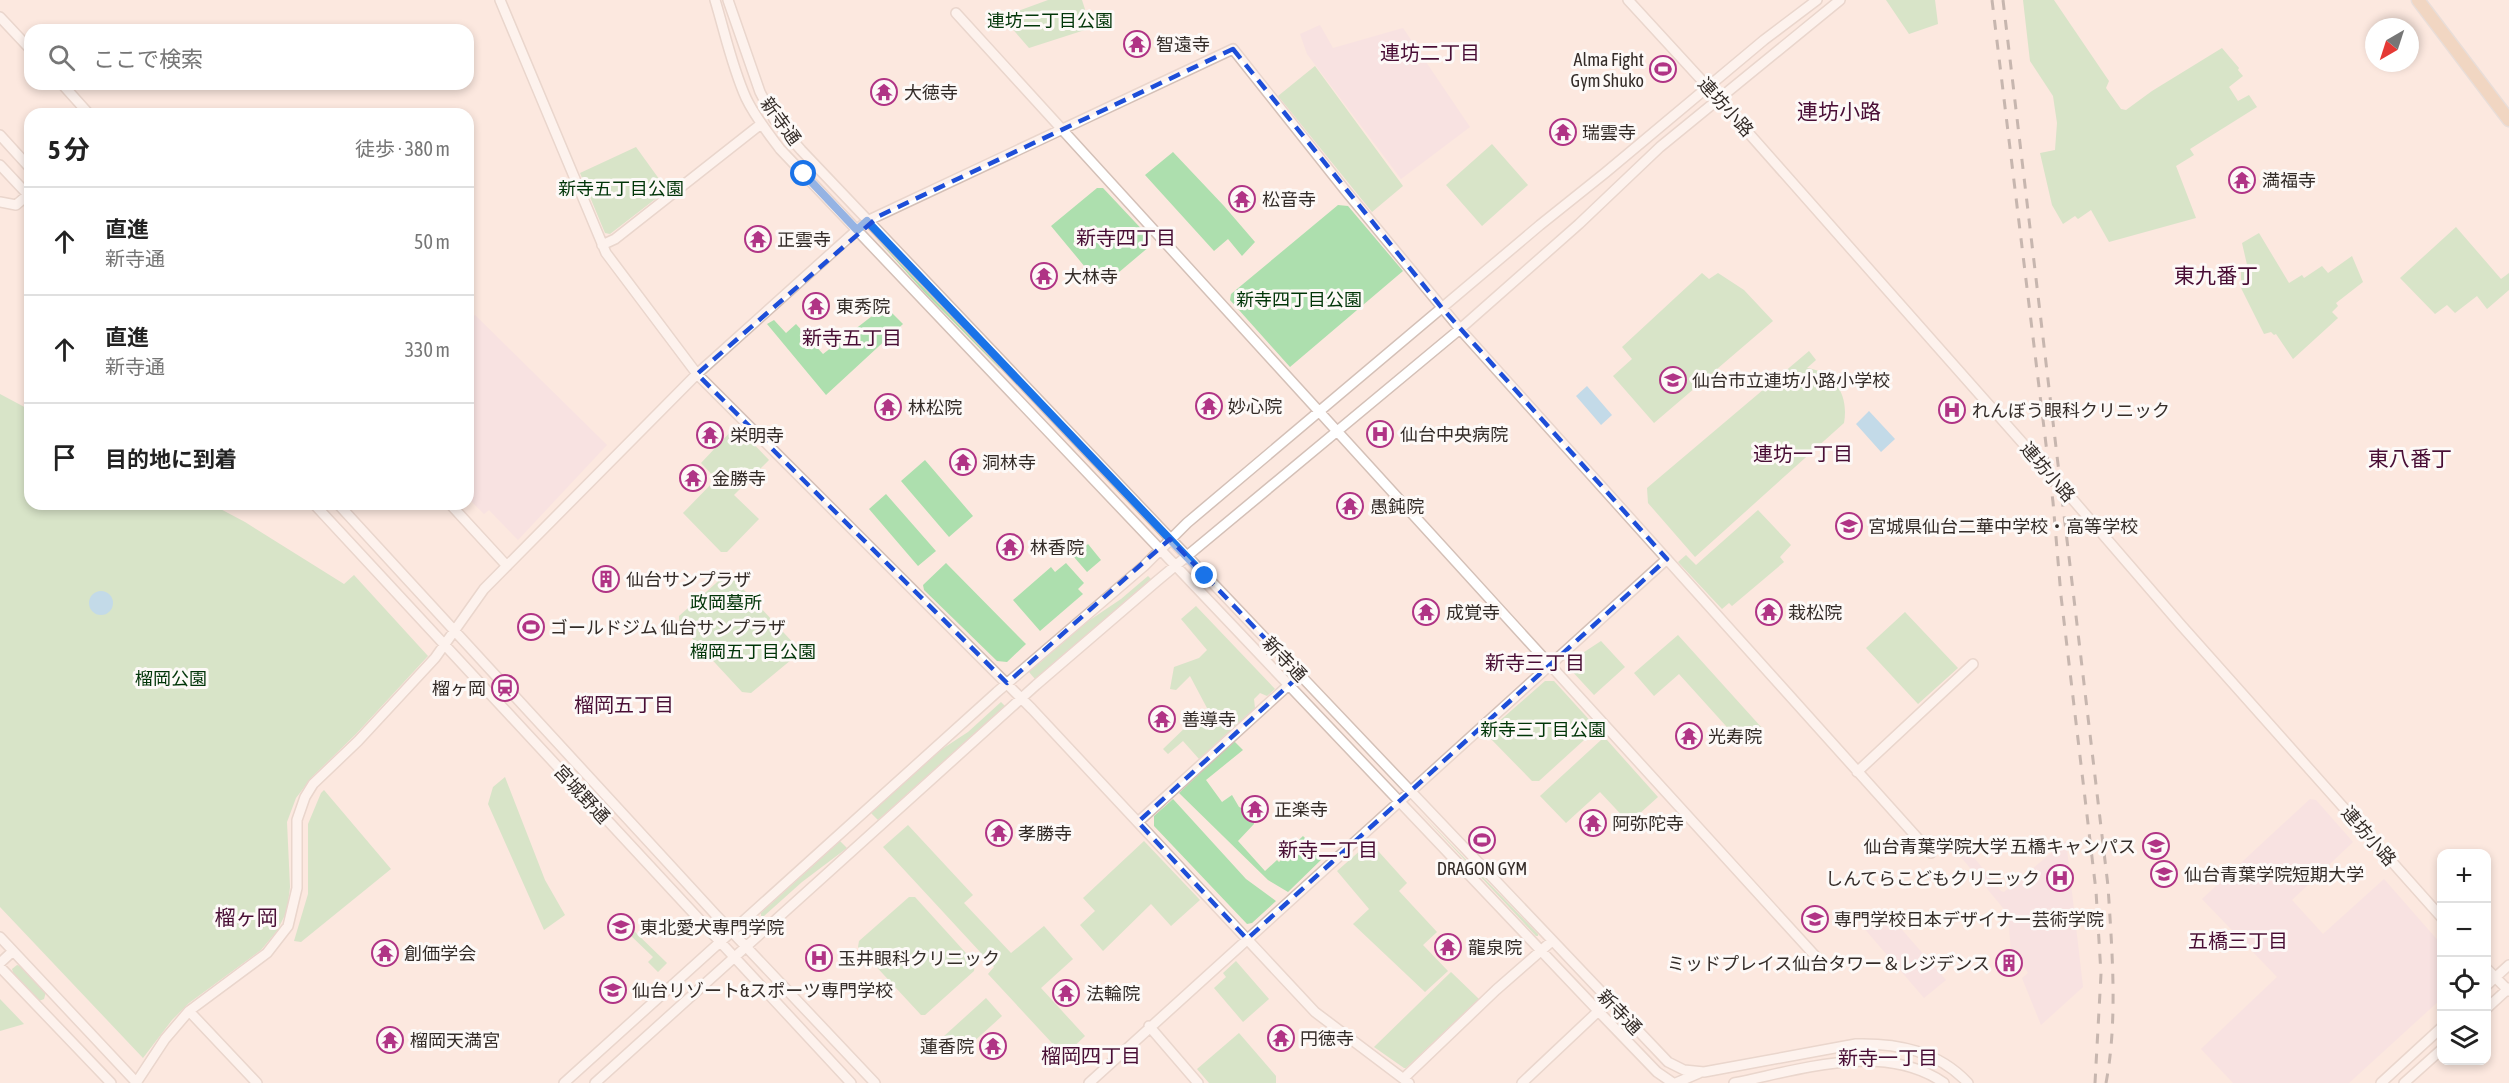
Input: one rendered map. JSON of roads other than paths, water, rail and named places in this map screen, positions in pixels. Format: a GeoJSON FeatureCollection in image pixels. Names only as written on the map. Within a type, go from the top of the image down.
{"type":"FeatureCollection","features":[{"type":"Feature","properties":{"kind":"main road"},"geometry":{"type":"LineString","coordinates":[[2418,0],[2509,120]]}},
{"type":"Feature","properties":{"kind":"street"},"geometry":{"type":"LineString","coordinates":[[500,0],[602,245],[697,374],[1022,698],[1327,1023],[1406,1081],[1540,950],[1552,941]]}},
{"type":"Feature","properties":{"kind":"street","name":"新寺通"},"geometry":{"type":"LineString","coordinates":[[715,0],[739,81],[762,124],[780,148],[1598,1011],[1651,1066],[1674,1083]]}},
{"type":"Feature","properties":{"kind":"street","name":"新寺通"},"geometry":{"type":"LineString","coordinates":[[728,0],[753,75],[774,119],[867,221],[1668,1062],[1684,1070],[1704,1072],[1856,1044],[1880,1043],[1923,1052],[1941,1060],[1968,1083]]}},
{"type":"Feature","properties":{"kind":"street","name":"連坊小路"},"geometry":{"type":"LineString","coordinates":[[1628,0],[1719,99],[2437,912]]}},
{"type":"Feature","properties":{"kind":"street"},"geometry":{"type":"LineString","coordinates":[[564,1083],[1007,683],[1144,566],[1170,539],[1319,410],[1707,86],[1817,0]]}},
{"type":"Feature","properties":{"kind":"street"},"geometry":{"type":"LineString","coordinates":[[595,1083],[1022,698],[1460,329],[1579,224],[1660,147],[1840,0]]}},
{"type":"Feature","properties":{"kind":"street"},"geometry":{"type":"LineString","coordinates":[[956,13],[1818,959]]}},
{"type":"Feature","properties":{"kind":"street"},"geometry":{"type":"LineString","coordinates":[[0,17],[24,43]]}},
{"type":"Feature","properties":{"kind":"street"},"geometry":{"type":"LineString","coordinates":[[0,937],[137,1083],[165,1039],[189,1011],[267,953],[288,926],[294,909],[297,888],[296,830],[305,797],[313,784],[358,741],[435,658],[484,589],[697,374],[867,221],[1233,49],[1338,182],[1460,329],[1931,853]]}},
{"type":"Feature","properties":{"kind":"street"},"geometry":{"type":"LineString","coordinates":[[67,90],[84,108]]}},
{"type":"Feature","properties":{"kind":"street"},"geometry":{"type":"LineString","coordinates":[[602,245],[615,239],[762,124]]}},
{"type":"Feature","properties":{"kind":"street"},"geometry":{"type":"LineString","coordinates":[[0,135],[24,161]]}},
{"type":"Feature","properties":{"kind":"street"},"geometry":{"type":"LineString","coordinates":[[0,165],[24,190]]}},
{"type":"Feature","properties":{"kind":"street"},"geometry":{"type":"LineString","coordinates":[[0,201],[16,205],[24,199]]}},
{"type":"Feature","properties":{"kind":"street","name":"宮城野通"},"geometry":{"type":"LineString","coordinates":[[320,510],[851,1083]]}},
{"type":"Feature","properties":{"kind":"street","name":"宮城野通"},"geometry":{"type":"LineString","coordinates":[[344,510],[731,931],[875,1083]]}},
{"type":"Feature","properties":{"kind":"street"},"geometry":{"type":"LineString","coordinates":[[456,510],[507,566]]}},
{"type":"Feature","properties":{"kind":"street"},"geometry":{"type":"LineString","coordinates":[[1089,1083],[1149,1026],[1667,559]]}},
{"type":"Feature","properties":{"kind":"street"},"geometry":{"type":"LineString","coordinates":[[1857,772],[1973,664]]}},
{"type":"Feature","properties":{"kind":"street"},"geometry":{"type":"LineString","coordinates":[[1138,822],[1300,675]]}},
{"type":"Feature","properties":{"kind":"street"},"geometry":{"type":"LineString","coordinates":[[0,963],[13,951]]}},
{"type":"Feature","properties":{"kind":"street"},"geometry":{"type":"LineString","coordinates":[[2491,982],[2509,965]]}},
{"type":"Feature","properties":{"kind":"street"},"geometry":{"type":"LineString","coordinates":[[0,967],[111,1083]]}},
{"type":"Feature","properties":{"kind":"street"},"geometry":{"type":"LineString","coordinates":[[2491,972],[2508,989],[2491,1005]]}},
{"type":"Feature","properties":{"kind":"street"},"geometry":{"type":"LineString","coordinates":[[1522,1083],[1609,1001]]}},
{"type":"Feature","properties":{"kind":"street"},"geometry":{"type":"LineString","coordinates":[[189,1011],[257,1083]]}},
{"type":"Feature","properties":{"kind":"street"},"geometry":{"type":"LineString","coordinates":[[1149,1026],[1198,1083]]}},
{"type":"Feature","properties":{"kind":"street"},"geometry":{"type":"LineString","coordinates":[[2381,1083],[2437,1032]]}},
{"type":"Feature","properties":{"kind":"street"},"geometry":{"type":"LineString","coordinates":[[2404,1083],[2437,1053]]}},
{"type":"Feature","properties":{"kind":"street"},"geometry":{"type":"LineString","coordinates":[[1734,1083],[1850,1062],[1876,1060],[1910,1066],[1944,1083]]}},
{"type":"Feature","properties":{"kind":"street"},"geometry":{"type":"LineString","coordinates":[[1668,1062],[1674,1083],[1704,1072]]}},
{"type":"Feature","properties":{"kind":"street"},"geometry":{"type":"LineString","coordinates":[[1651,1066],[1655,1083]]}},
{"type":"Feature","properties":{"kind":"water"},"geometry":{"type":"Polygon","coordinates":[[[1587,386],[1612,415],[1601,425],[1576,396],[1587,386]]]}},
{"type":"Feature","properties":{"kind":"water"},"geometry":{"type":"Polygon","coordinates":[[[1869,411],[1895,439],[1881,452],[1856,424],[1869,411]]]}},
{"type":"Feature","properties":{"kind":"water"},"geometry":{"type":"Polygon","coordinates":[[[101,591],[110,594],[113,603],[110,612],[101,615],[92,612],[89,603],[92,594],[101,591]]]}},
{"type":"Feature","properties":{"kind":"railway"},"geometry":{"type":"LineString","coordinates":[[1992,0],[2053,502],[2061,596],[2096,891],[2101,974],[2095,1083]]}},
{"type":"Feature","properties":{"kind":"railway"},"geometry":{"type":"LineString","coordinates":[[2003,0],[2108,886],[2113,1010],[2106,1083]]}},
{"type":"Feature","properties":{"kind":"place","name":"智遠寺"},"geometry":{"type":"Point","coordinates":[1137,44]}},
{"type":"Feature","properties":{"kind":"place","name":"Alma Fight Gym Shuko"},"geometry":{"type":"Point","coordinates":[1663,69]}},
{"type":"Feature","properties":{"kind":"place","name":"大徳寺"},"geometry":{"type":"Point","coordinates":[884,92]}},
{"type":"Feature","properties":{"kind":"place","name":"瑞雲寺"},"geometry":{"type":"Point","coordinates":[1563,132]}},
{"type":"Feature","properties":{"kind":"place","name":"満福寺"},"geometry":{"type":"Point","coordinates":[2242,180]}},
{"type":"Feature","properties":{"kind":"place","name":"松音寺"},"geometry":{"type":"Point","coordinates":[1242,199]}},
{"type":"Feature","properties":{"kind":"place","name":"正雲寺"},"geometry":{"type":"Point","coordinates":[758,239]}},
{"type":"Feature","properties":{"kind":"place","name":"大林寺"},"geometry":{"type":"Point","coordinates":[1044,276]}},
{"type":"Feature","properties":{"kind":"place","name":"東秀院"},"geometry":{"type":"Point","coordinates":[816,306]}},
{"type":"Feature","properties":{"kind":"place","name":"仙台市立連坊小路小学校"},"geometry":{"type":"Point","coordinates":[1673,380]}},
{"type":"Feature","properties":{"kind":"place","name":"妙心院"},"geometry":{"type":"Point","coordinates":[1209,406]}},
{"type":"Feature","properties":{"kind":"place","name":"林松院"},"geometry":{"type":"Point","coordinates":[888,407]}},
{"type":"Feature","properties":{"kind":"place","name":"れんぼう眼科クリニック"},"geometry":{"type":"Point","coordinates":[1952,410]}},
{"type":"Feature","properties":{"kind":"place","name":"仙台中央病院"},"geometry":{"type":"Point","coordinates":[1380,434]}},
{"type":"Feature","properties":{"kind":"place","name":"栄明寺"},"geometry":{"type":"Point","coordinates":[710,435]}},
{"type":"Feature","properties":{"kind":"place","name":"洞林寺"},"geometry":{"type":"Point","coordinates":[963,462]}},
{"type":"Feature","properties":{"kind":"place","name":"金勝寺"},"geometry":{"type":"Point","coordinates":[693,478]}},
{"type":"Feature","properties":{"kind":"place","name":"愚鈍院"},"geometry":{"type":"Point","coordinates":[1350,506]}},
{"type":"Feature","properties":{"kind":"place","name":"宮城県仙台二華中学校・高等学校"},"geometry":{"type":"Point","coordinates":[1849,526]}},
{"type":"Feature","properties":{"kind":"place","name":"林香院"},"geometry":{"type":"Point","coordinates":[1010,547]}},
{"type":"Feature","properties":{"kind":"place","name":"仙台サンプラザ"},"geometry":{"type":"Point","coordinates":[606,579]}},
{"type":"Feature","properties":{"kind":"place","name":"成覚寺"},"geometry":{"type":"Point","coordinates":[1426,612]}},
{"type":"Feature","properties":{"kind":"place","name":"栽松院"},"geometry":{"type":"Point","coordinates":[1769,612]}},
{"type":"Feature","properties":{"kind":"place","name":"ゴールドジム 仙台サンプラザ"},"geometry":{"type":"Point","coordinates":[531,627]}},
{"type":"Feature","properties":{"kind":"place","name":"榴ヶ岡"},"geometry":{"type":"Point","coordinates":[505,688]}},
{"type":"Feature","properties":{"kind":"place","name":"善導寺"},"geometry":{"type":"Point","coordinates":[1162,719]}},
{"type":"Feature","properties":{"kind":"place","name":"光寿院"},"geometry":{"type":"Point","coordinates":[1689,736]}},
{"type":"Feature","properties":{"kind":"place","name":"正楽寺"},"geometry":{"type":"Point","coordinates":[1255,809]}},
{"type":"Feature","properties":{"kind":"place","name":"阿弥陀寺"},"geometry":{"type":"Point","coordinates":[1593,823]}},
{"type":"Feature","properties":{"kind":"place","name":"孝勝寺"},"geometry":{"type":"Point","coordinates":[999,833]}},
{"type":"Feature","properties":{"kind":"place","name":"DRAGON GYM"},"geometry":{"type":"Point","coordinates":[1482,840]}},
{"type":"Feature","properties":{"kind":"place","name":"仙台青葉学院大学 五橋キャンパス"},"geometry":{"type":"Point","coordinates":[2156,846]}},
{"type":"Feature","properties":{"kind":"place","name":"仙台青葉学院短期大学"},"geometry":{"type":"Point","coordinates":[2164,874]}},
{"type":"Feature","properties":{"kind":"place","name":"しんてらこどもクリニック"},"geometry":{"type":"Point","coordinates":[2060,878]}},
{"type":"Feature","properties":{"kind":"place","name":"専門学校日本デザイナー芸術学院"},"geometry":{"type":"Point","coordinates":[1815,919]}},
{"type":"Feature","properties":{"kind":"place","name":"東北愛犬専門学院"},"geometry":{"type":"Point","coordinates":[621,927]}},
{"type":"Feature","properties":{"kind":"place","name":"龍泉院"},"geometry":{"type":"Point","coordinates":[1448,947]}},
{"type":"Feature","properties":{"kind":"place","name":"創価学会"},"geometry":{"type":"Point","coordinates":[385,953]}},
{"type":"Feature","properties":{"kind":"place","name":"玉井眼科クリニック"},"geometry":{"type":"Point","coordinates":[819,958]}},
{"type":"Feature","properties":{"kind":"place","name":"ミッドプレイス仙台タワー＆レジデンス"},"geometry":{"type":"Point","coordinates":[2009,963]}},
{"type":"Feature","properties":{"kind":"place","name":"仙台リゾート&スポーツ専門学校"},"geometry":{"type":"Point","coordinates":[613,990]}},
{"type":"Feature","properties":{"kind":"place","name":"法輪院"},"geometry":{"type":"Point","coordinates":[1066,993]}},
{"type":"Feature","properties":{"kind":"place","name":"円徳寺"},"geometry":{"type":"Point","coordinates":[1281,1038]}},
{"type":"Feature","properties":{"kind":"place","name":"榴岡天満宮"},"geometry":{"type":"Point","coordinates":[390,1040]}},
{"type":"Feature","properties":{"kind":"place","name":"蓮香院"},"geometry":{"type":"Point","coordinates":[993,1046]}},
{"type":"Feature","properties":{"kind":"district","name":"連坊二丁目"},"geometry":{"type":"Point","coordinates":[1430,52]}},
{"type":"Feature","properties":{"kind":"district","name":"連坊小路"},"geometry":{"type":"Point","coordinates":[1839,111]}},
{"type":"Feature","properties":{"kind":"district","name":"新寺四丁目"},"geometry":{"type":"Point","coordinates":[1126,237]}},
{"type":"Feature","properties":{"kind":"district","name":"東九番丁"},"geometry":{"type":"Point","coordinates":[2216,275]}},
{"type":"Feature","properties":{"kind":"district","name":"新寺五丁目"},"geometry":{"type":"Point","coordinates":[852,337]}},
{"type":"Feature","properties":{"kind":"district","name":"連坊一丁目"},"geometry":{"type":"Point","coordinates":[1803,453]}},
{"type":"Feature","properties":{"kind":"district","name":"東八番丁"},"geometry":{"type":"Point","coordinates":[2410,458]}},
{"type":"Feature","properties":{"kind":"district","name":"新寺三丁目"},"geometry":{"type":"Point","coordinates":[1535,662]}},
{"type":"Feature","properties":{"kind":"district","name":"榴岡五丁目"},"geometry":{"type":"Point","coordinates":[624,704]}},
{"type":"Feature","properties":{"kind":"district","name":"新寺二丁目"},"geometry":{"type":"Point","coordinates":[1328,849]}},
{"type":"Feature","properties":{"kind":"district","name":"榴ヶ岡"},"geometry":{"type":"Point","coordinates":[246,917]}},
{"type":"Feature","properties":{"kind":"district","name":"五橋三丁目"},"geometry":{"type":"Point","coordinates":[2238,940]}},
{"type":"Feature","properties":{"kind":"district","name":"榴岡四丁目"},"geometry":{"type":"Point","coordinates":[1091,1055]}},
{"type":"Feature","properties":{"kind":"district","name":"新寺一丁目"},"geometry":{"type":"Point","coordinates":[1888,1057]}},
{"type":"Feature","properties":{"kind":"park label","name":"連坊二丁目公園"},"geometry":{"type":"Point","coordinates":[1050,20]}},
{"type":"Feature","properties":{"kind":"park label","name":"新寺五丁目公園"},"geometry":{"type":"Point","coordinates":[621,188]}},
{"type":"Feature","properties":{"kind":"park label","name":"新寺四丁目公園"},"geometry":{"type":"Point","coordinates":[1299,299]}},
{"type":"Feature","properties":{"kind":"park label","name":"政岡墓所"},"geometry":{"type":"Point","coordinates":[726,602]}},
{"type":"Feature","properties":{"kind":"park label","name":"榴岡五丁目公園"},"geometry":{"type":"Point","coordinates":[753,651]}},
{"type":"Feature","properties":{"kind":"park label","name":"榴岡公園"},"geometry":{"type":"Point","coordinates":[171,678]}},
{"type":"Feature","properties":{"kind":"park label","name":"新寺三丁目公園"},"geometry":{"type":"Point","coordinates":[1543,729]}}]}
